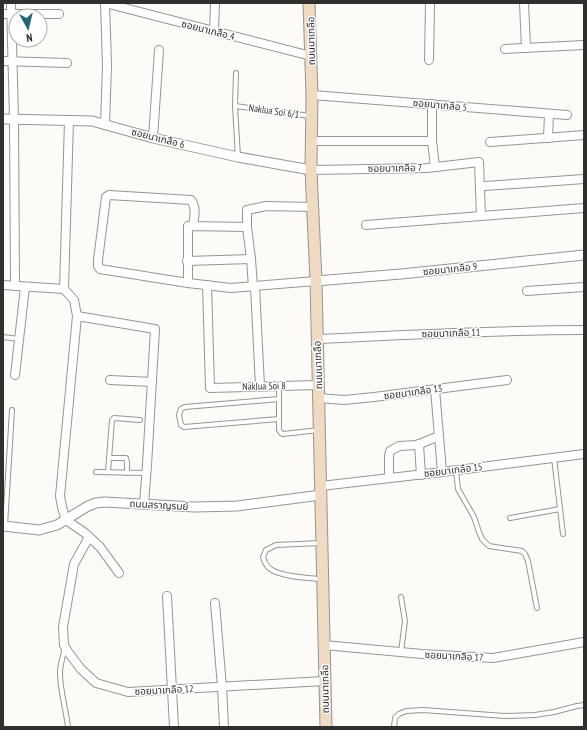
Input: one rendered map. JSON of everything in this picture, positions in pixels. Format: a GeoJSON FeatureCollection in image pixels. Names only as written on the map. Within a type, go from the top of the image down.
{"type":"FeatureCollection","features":[{"type":"Feature","properties":{"kind":"main road","name":"ถนนนาเกลือ"},"geometry":{"type":"LineString","coordinates":[[310,3],[312,95],[311,170],[316,281],[326,727]]}},
{"type":"Feature","properties":{"kind":"street"},"geometry":{"type":"LineString","coordinates":[[11,3],[7,14],[12,61],[14,119],[15,286]]}},
{"type":"Feature","properties":{"kind":"street"},"geometry":{"type":"LineString","coordinates":[[105,3],[107,65],[105,125]]}},
{"type":"Feature","properties":{"kind":"street","name":"ซอยนาเกลือ 4"},"geometry":{"type":"LineString","coordinates":[[105,3],[311,56]]}},
{"type":"Feature","properties":{"kind":"street"},"geometry":{"type":"LineString","coordinates":[[214,32],[215,3]]}},
{"type":"Feature","properties":{"kind":"street"},"geometry":{"type":"LineString","coordinates":[[429,60],[430,3]]}},
{"type":"Feature","properties":{"kind":"street"},"geometry":{"type":"LineString","coordinates":[[524,3],[526,48]]}},
{"type":"Feature","properties":{"kind":"street"},"geometry":{"type":"LineString","coordinates":[[7,14],[59,14]]}},
{"type":"Feature","properties":{"kind":"street"},"geometry":{"type":"LineString","coordinates":[[506,49],[584,45]]}},
{"type":"Feature","properties":{"kind":"street"},"geometry":{"type":"LineString","coordinates":[[153,138],[159,50]]}},
{"type":"Feature","properties":{"kind":"street"},"geometry":{"type":"LineString","coordinates":[[3,61],[67,63]]}},
{"type":"Feature","properties":{"kind":"street","name":"ซอยนาเกลือ 5"},"geometry":{"type":"LineString","coordinates":[[312,95],[567,115]]}},
{"type":"Feature","properties":{"kind":"street"},"geometry":{"type":"LineString","coordinates":[[432,104],[432,141],[435,167]]}},
{"type":"Feature","properties":{"kind":"street"},"geometry":{"type":"LineString","coordinates":[[548,138],[549,114]]}},
{"type":"Feature","properties":{"kind":"street","name":"ซอยนาเกลือ 6"},"geometry":{"type":"LineString","coordinates":[[3,119],[92,121],[153,138],[238,157],[311,170]]}},
{"type":"Feature","properties":{"kind":"street"},"geometry":{"type":"LineString","coordinates":[[69,121],[64,289],[74,300],[77,316],[60,496],[66,520],[85,533],[100,547],[120,573]]}},
{"type":"Feature","properties":{"kind":"street"},"geometry":{"type":"LineString","coordinates":[[490,142],[584,135]]}},
{"type":"Feature","properties":{"kind":"street"},"geometry":{"type":"LineString","coordinates":[[312,141],[432,141]]}},
{"type":"Feature","properties":{"kind":"street","name":"ซอยนาเกลือ 7"},"geometry":{"type":"LineString","coordinates":[[311,170],[435,167],[479,162],[481,216]]}},
{"type":"Feature","properties":{"kind":"street"},"geometry":{"type":"LineString","coordinates":[[485,186],[584,179]]}},
{"type":"Feature","properties":{"kind":"street"},"geometry":{"type":"LineString","coordinates":[[193,226],[195,205],[191,200],[112,195],[106,197],[98,266],[100,269],[188,283],[231,288],[316,281]]}},
{"type":"Feature","properties":{"kind":"street"},"geometry":{"type":"LineString","coordinates":[[260,386],[254,287],[247,227],[247,210],[266,206],[313,206]]}},
{"type":"Feature","properties":{"kind":"street"},"geometry":{"type":"LineString","coordinates":[[366,225],[584,208]]}},
{"type":"Feature","properties":{"kind":"street"},"geometry":{"type":"LineString","coordinates":[[188,283],[188,226],[247,227]]}},
{"type":"Feature","properties":{"kind":"street","name":"ซอยนาเกลือ 9"},"geometry":{"type":"LineString","coordinates":[[316,281],[401,274],[584,255]]}},
{"type":"Feature","properties":{"kind":"street"},"geometry":{"type":"LineString","coordinates":[[187,261],[251,258]]}},
{"type":"Feature","properties":{"kind":"street"},"geometry":{"type":"LineString","coordinates":[[3,285],[64,289]]}},
{"type":"Feature","properties":{"kind":"street","name":"Naklua Soi 8"},"geometry":{"type":"LineString","coordinates":[[207,285],[210,388],[318,385]]}},
{"type":"Feature","properties":{"kind":"street"},"geometry":{"type":"LineString","coordinates":[[15,375],[25,287]]}},
{"type":"Feature","properties":{"kind":"street"},"geometry":{"type":"LineString","coordinates":[[527,291],[584,287]]}},
{"type":"Feature","properties":{"kind":"street"},"geometry":{"type":"LineString","coordinates":[[77,316],[155,328],[144,504]]}},
{"type":"Feature","properties":{"kind":"street","name":"ซอยนาเกลือ 11"},"geometry":{"type":"LineString","coordinates":[[317,339],[442,333],[584,330]]}},
{"type":"Feature","properties":{"kind":"street"},"geometry":{"type":"LineString","coordinates":[[110,380],[152,382]]}},
{"type":"Feature","properties":{"kind":"street","name":"ซอยนาเกลือ 13"},"geometry":{"type":"LineString","coordinates":[[319,398],[344,400],[507,380]]}},
{"type":"Feature","properties":{"kind":"street"},"geometry":{"type":"LineString","coordinates":[[435,389],[442,472]]}},
{"type":"Feature","properties":{"kind":"street"},"geometry":{"type":"LineString","coordinates":[[389,478],[388,456],[390,451],[399,446],[419,444],[439,436]]}},
{"type":"Feature","properties":{"kind":"street"},"geometry":{"type":"LineString","coordinates":[[419,444],[421,475]]}},
{"type":"Feature","properties":{"kind":"street","name":"ซอยนาเกลือ 15"},"geometry":{"type":"LineString","coordinates":[[321,491],[389,478],[584,454]]}},
{"type":"Feature","properties":{"kind":"street","name":"ถนนสราญรมย์"},"geometry":{"type":"LineString","coordinates":[[4,526],[39,530],[57,525],[88,506],[104,502],[195,507],[237,506],[321,491]]}},
{"type":"Feature","properties":{"kind":"street","name":"ซอยนาเกลือ 12"},"geometry":{"type":"LineString","coordinates":[[89,537],[74,564],[63,627],[64,644],[68,652],[81,669],[96,683],[128,692],[324,681]]}},
{"type":"Feature","properties":{"kind":"street"},"geometry":{"type":"LineString","coordinates":[[167,596],[174,727]]}},
{"type":"Feature","properties":{"kind":"street"},"geometry":{"type":"LineString","coordinates":[[215,603],[224,727]]}},
{"type":"Feature","properties":{"kind":"street","name":"ซอยนาเกลือ 17"},"geometry":{"type":"LineString","coordinates":[[324,645],[422,654],[493,658],[584,642]]}},
{"type":"Feature","properties":{"kind":"lane"},"geometry":{"type":"LineString","coordinates":[[236,73],[235,106],[238,157]]}},
{"type":"Feature","properties":{"kind":"lane","name":"Naklua Soi 6/1"},"geometry":{"type":"LineString","coordinates":[[235,106],[312,116]]}},
{"type":"Feature","properties":{"kind":"lane"},"geometry":{"type":"LineString","coordinates":[[3,337],[19,339]]}},
{"type":"Feature","properties":{"kind":"lane"},"geometry":{"type":"LineString","coordinates":[[279,386],[279,430],[281,433],[320,430]]}},
{"type":"Feature","properties":{"kind":"lane"},"geometry":{"type":"LineString","coordinates":[[279,399],[185,407],[181,409],[179,415],[181,425],[184,427],[279,419]]}},
{"type":"Feature","properties":{"kind":"lane"},"geometry":{"type":"LineString","coordinates":[[4,526],[12,410]]}},
{"type":"Feature","properties":{"kind":"lane"},"geometry":{"type":"LineString","coordinates":[[108,472],[113,418],[140,420]]}},
{"type":"Feature","properties":{"kind":"lane"},"geometry":{"type":"LineString","coordinates":[[109,458],[126,458],[127,473]]}},
{"type":"Feature","properties":{"kind":"lane"},"geometry":{"type":"LineString","coordinates":[[554,458],[563,534]]}},
{"type":"Feature","properties":{"kind":"lane"},"geometry":{"type":"LineString","coordinates":[[456,470],[458,489],[474,517],[482,539],[489,546],[522,551],[525,554],[528,561],[537,608]]}},
{"type":"Feature","properties":{"kind":"lane"},"geometry":{"type":"LineString","coordinates":[[96,472],[146,473]]}},
{"type":"Feature","properties":{"kind":"lane"},"geometry":{"type":"LineString","coordinates":[[510,518],[560,510]]}},
{"type":"Feature","properties":{"kind":"lane"},"geometry":{"type":"LineString","coordinates":[[322,543],[276,545],[266,550],[263,557],[269,569],[276,572],[288,576],[323,579]]}},
{"type":"Feature","properties":{"kind":"lane"},"geometry":{"type":"LineString","coordinates":[[401,597],[405,621],[401,652]]}},
{"type":"Feature","properties":{"kind":"lane"},"geometry":{"type":"LineString","coordinates":[[66,647],[61,660],[60,672],[68,727]]}},
{"type":"Feature","properties":{"kind":"lane"},"geometry":{"type":"LineString","coordinates":[[394,727],[395,718],[399,714],[406,711],[423,710],[505,716],[535,715],[577,706],[584,706]]}}]}
